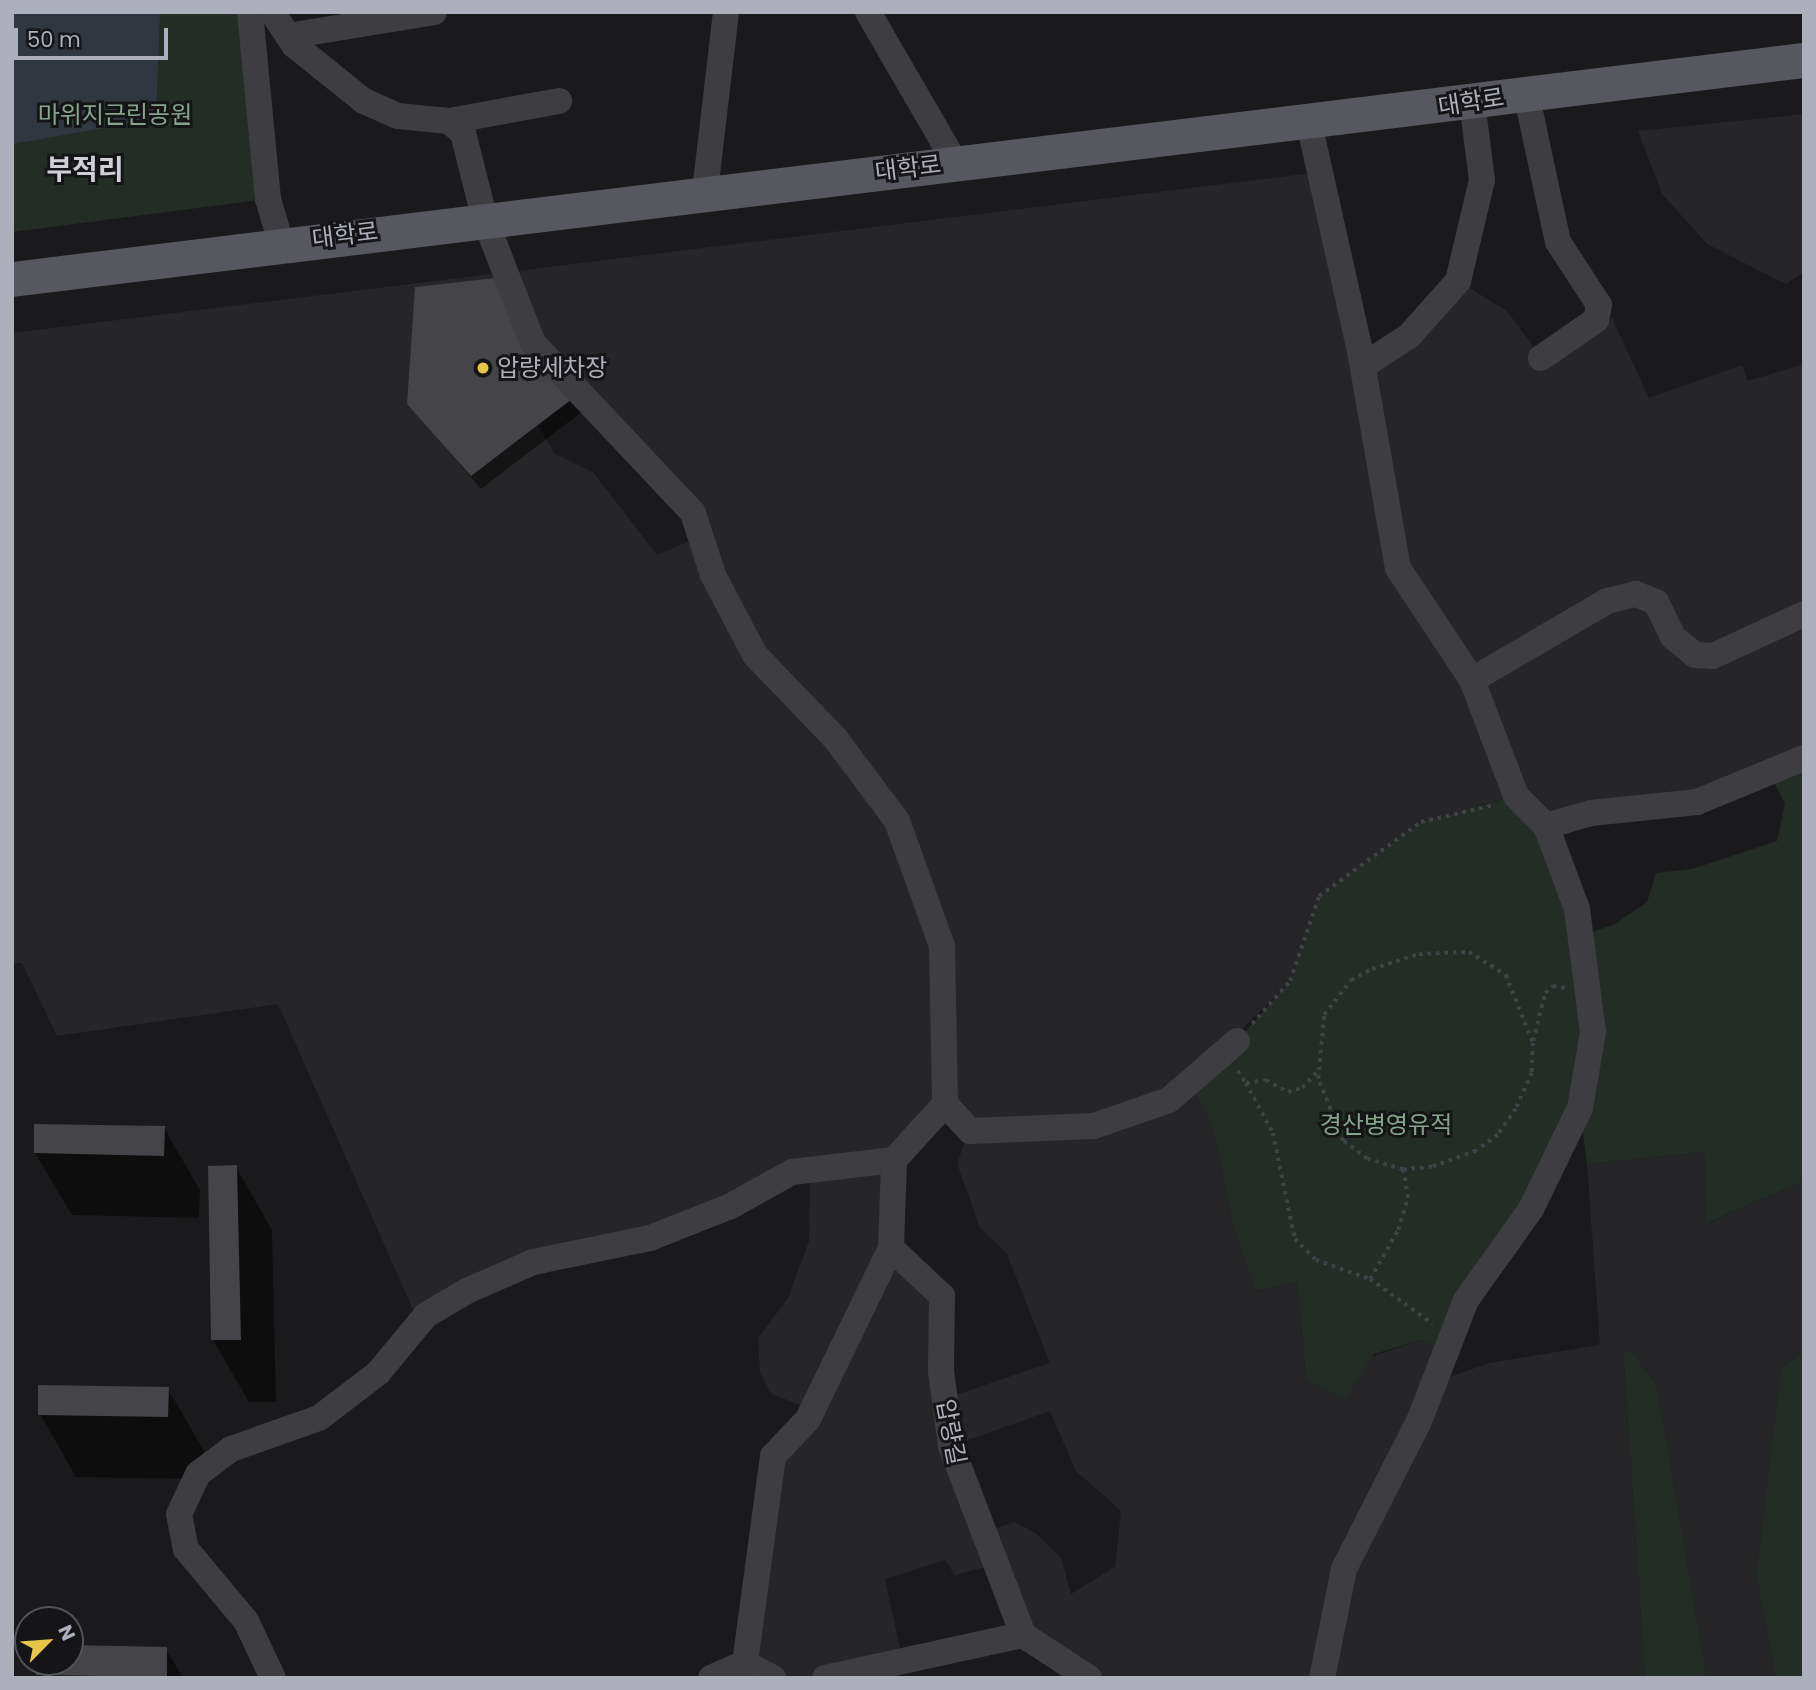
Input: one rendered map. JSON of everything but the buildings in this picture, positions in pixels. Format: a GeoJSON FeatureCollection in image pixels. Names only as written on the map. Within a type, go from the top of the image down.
{"type":"FeatureCollection","features":[{"type":"Feature","properties":{"kind":"main road","name":"대학로"},"geometry":{"type":"LineString","coordinates":[[12,279],[705,191],[1309,123],[1526,93],[1804,60]]}},
{"type":"Feature","properties":{"kind":"street"},"geometry":{"type":"LineString","coordinates":[[250,12],[268,199],[281,243]]}},
{"type":"Feature","properties":{"kind":"street"},"geometry":{"type":"LineString","coordinates":[[272,12],[288,36],[364,101],[398,116],[449,121],[559,101]]}},
{"type":"Feature","properties":{"kind":"street"},"geometry":{"type":"LineString","coordinates":[[288,36],[434,12]]}},
{"type":"Feature","properties":{"kind":"street"},"geometry":{"type":"LineString","coordinates":[[705,191],[726,12]]}},
{"type":"Feature","properties":{"kind":"street"},"geometry":{"type":"LineString","coordinates":[[868,12],[955,162]]}},
{"type":"Feature","properties":{"kind":"street"},"geometry":{"type":"LineString","coordinates":[[1526,93],[1558,242],[1600,305],[1596,320],[1541,358]]}},
{"type":"Feature","properties":{"kind":"street"},"geometry":{"type":"LineString","coordinates":[[1363,366],[1409,336],[1458,281],[1482,180],[1472,102]]}},
{"type":"Feature","properties":{"kind":"street"},"geometry":{"type":"LineString","coordinates":[[449,121],[463,133],[485,220],[533,343],[693,513],[713,575],[755,655],[835,738],[897,821],[942,946],[945,1104],[970,1131],[1094,1126],[1169,1100],[1231,1046]]}},
{"type":"Feature","properties":{"kind":"street"},"geometry":{"type":"LineString","coordinates":[[1309,123],[1363,366],[1398,568],[1472,680],[1516,796],[1546,826],[1577,909],[1593,1032],[1580,1108],[1531,1209],[1466,1300],[1448,1339],[1419,1421],[1344,1569],[1322,1678]]}},
{"type":"Feature","properties":{"kind":"street"},"geometry":{"type":"LineString","coordinates":[[1472,680],[1607,601],[1636,594],[1656,602],[1673,637],[1695,655],[1713,656],[1804,614]]}},
{"type":"Feature","properties":{"kind":"street"},"geometry":{"type":"LineString","coordinates":[[1546,826],[1591,813],[1697,802],[1804,758]]}},
{"type":"Feature","properties":{"kind":"street"},"geometry":{"type":"LineString","coordinates":[[745,1663],[773,1456],[808,1419],[891,1248],[894,1160],[945,1104]]}},
{"type":"Feature","properties":{"kind":"street"},"geometry":{"type":"LineString","coordinates":[[272,1678],[246,1620],[186,1549],[178,1514],[198,1474],[231,1449],[319,1418],[378,1373],[426,1315],[467,1291],[533,1262],[650,1238],[731,1206],[792,1172],[894,1160]]}},
{"type":"Feature","properties":{"kind":"street","name":"압량길"},"geometry":{"type":"LineString","coordinates":[[891,1248],[942,1296],[949,1436],[1023,1635]]}},
{"type":"Feature","properties":{"kind":"street"},"geometry":{"type":"LineString","coordinates":[[825,1678],[1023,1635],[1089,1678]]}},
{"type":"Feature","properties":{"kind":"street"},"geometry":{"type":"LineString","coordinates":[[711,1678],[745,1663]]}},
{"type":"Feature","properties":{"kind":"street"},"geometry":{"type":"LineString","coordinates":[[745,1663],[773,1678]]}},
{"type":"Feature","properties":{"kind":"path"},"geometry":{"type":"LineString","coordinates":[[1448,1339],[1370,1279],[1316,1260],[1295,1239],[1273,1133],[1231,1046],[1290,981],[1319,896],[1421,822],[1516,796]]}},
{"type":"Feature","properties":{"kind":"path"},"geometry":{"type":"LineString","coordinates":[[1533,1043],[1518,995],[1490,962],[1469,951],[1419,954],[1351,980],[1336,996],[1319,1038],[1318,1071],[1343,1141],[1367,1159],[1403,1170],[1465,1155],[1498,1135],[1532,1073],[1533,1043],[1553,986],[1588,992]]}},
{"type":"Feature","properties":{"kind":"path"},"geometry":{"type":"LineString","coordinates":[[1247,1083],[1266,1080],[1288,1092],[1303,1088],[1318,1071]]}},
{"type":"Feature","properties":{"kind":"path"},"geometry":{"type":"LineString","coordinates":[[1370,1279],[1398,1230],[1408,1198],[1403,1170]]}},
{"type":"Feature","properties":{"kind":"shaded area"},"geometry":{"type":"Polygon","coordinates":[[[12,12],[160,12],[156,119],[12,144],[12,12]]]}},
{"type":"Feature","properties":{"kind":"shaded area"},"geometry":{"type":"Polygon","coordinates":[[[1804,114],[1804,272],[1786,284],[1707,244],[1662,194],[1638,131],[1804,114]]]}},
{"type":"Feature","properties":{"kind":"shaded area"},"geometry":{"type":"Polygon","coordinates":[[[1320,172],[1363,365],[1458,281],[1507,311],[1546,364],[1612,318],[1649,398],[1742,365],[1748,381],[1804,364],[1804,758],[1771,776],[1546,826],[1515,796],[1421,822],[1319,896],[1290,981],[1191,1081],[1214,1132],[1233,1225],[1257,1291],[1297,1282],[1306,1379],[1421,1340],[1443,1350],[1433,1383],[1489,1363],[1600,1345],[1587,1164],[1704,1152],[1708,1223],[1804,1181],[1804,1351],[1781,1369],[1756,1575],[1776,1678],[1707,1678],[1657,1386],[1633,1353],[1623,1351],[1645,1678],[1089,1678],[1023,1635],[1000,1563],[955,1575],[945,1560],[885,1579],[903,1662],[872,1678],[711,1678],[745,1663],[773,1456],[812,1410],[770,1393],[760,1372],[758,1338],[788,1298],[809,1241],[810,1168],[586,1251],[419,1323],[278,1004],[57,1036],[22,963],[12,964],[12,333],[1320,172]],[[580,393],[538,425],[555,454],[593,472],[657,555],[701,536],[580,393]],[[945,1104],[894,1160],[891,1248],[926,1275],[944,1399],[1050,1363],[1007,1254],[980,1228],[957,1163],[969,1131],[945,1104]],[[1050,1411],[951,1446],[985,1532],[1014,1522],[1037,1534],[1061,1558],[1071,1594],[1115,1567],[1121,1511],[1076,1471],[1050,1411]]]}},
{"type":"Feature","properties":{"kind":"green space","name":"마위지근린공원"},"geometry":{"type":"Polygon","coordinates":[[[12,12],[248,12],[268,199],[12,232],[12,12]]]}},
{"type":"Feature","properties":{"kind":"green space","name":"경산병영유적"},"geometry":{"type":"Polygon","coordinates":[[[1804,758],[1804,1181],[1707,1223],[1704,1152],[1587,1164],[1580,1110],[1443,1350],[1421,1340],[1374,1354],[1345,1399],[1306,1379],[1297,1282],[1256,1291],[1233,1225],[1214,1132],[1190,1081],[1237,1041],[1290,981],[1319,896],[1421,822],[1516,796],[1539,819],[1581,936],[1615,924],[1647,902],[1656,873],[1692,869],[1777,841],[1785,804],[1771,776],[1804,758]]]}},
{"type":"Feature","properties":{"kind":"green space"},"geometry":{"type":"Polygon","coordinates":[[[1623,1350],[1633,1353],[1657,1386],[1707,1678],[1645,1678],[1623,1350]]]}},
{"type":"Feature","properties":{"kind":"green space"},"geometry":{"type":"Polygon","coordinates":[[[1804,1351],[1804,1678],[1776,1678],[1756,1575],[1781,1369],[1804,1351]]]}},
{"type":"Feature","properties":{"kind":"place","name":"압량세차장"},"geometry":{"type":"Point","coordinates":[483,368]}},
{"type":"Feature","properties":{"kind":"district","name":"부적리"},"geometry":{"type":"Point","coordinates":[85,170]}}]}
